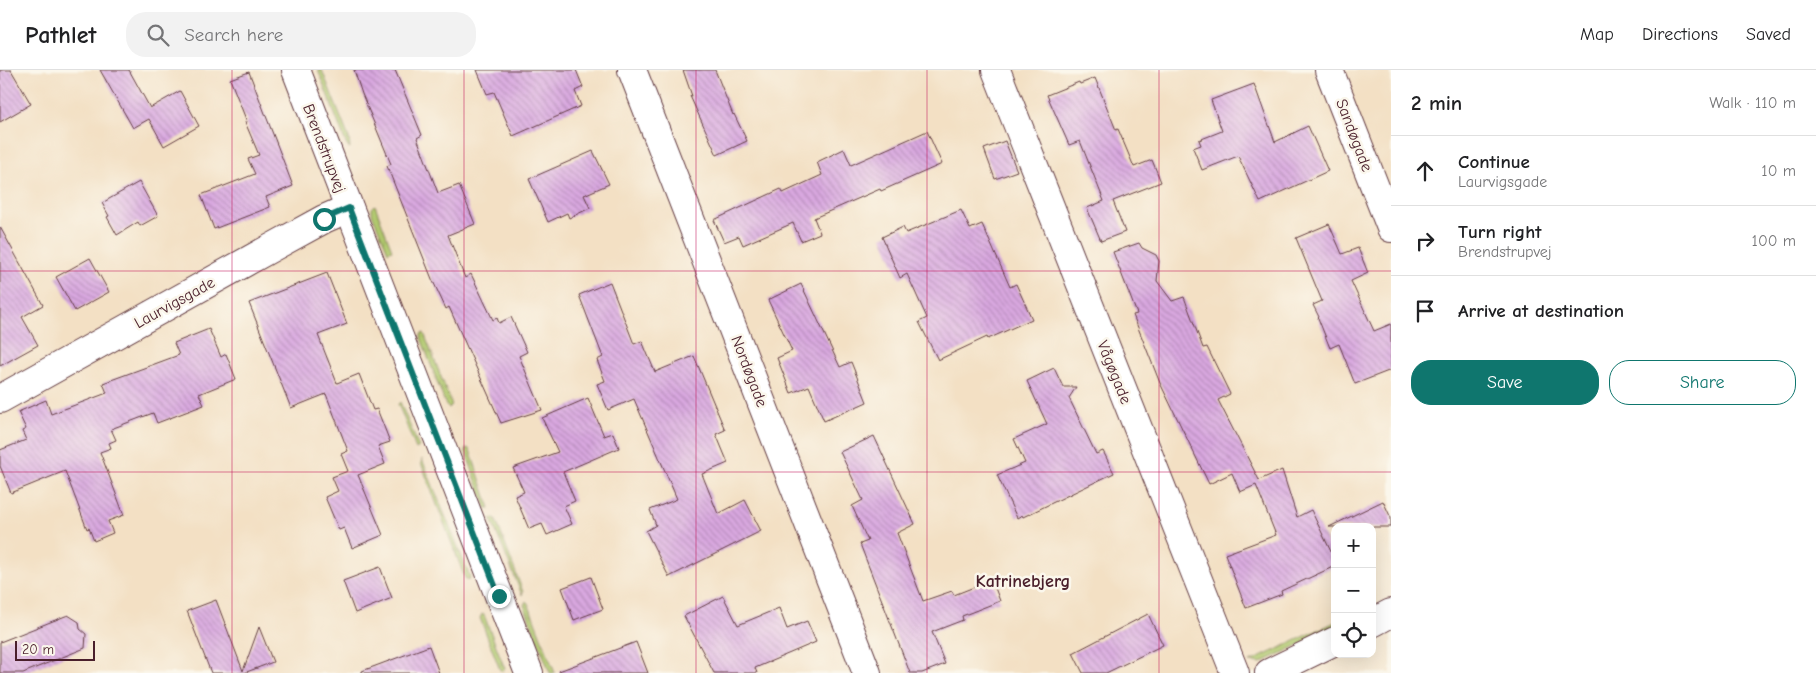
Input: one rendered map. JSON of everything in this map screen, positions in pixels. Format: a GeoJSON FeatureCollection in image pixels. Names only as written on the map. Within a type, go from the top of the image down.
{"type":"FeatureCollection","features":[{"type":"Feature","properties":{"kind":"street","name":"Brendstrupvej"},"geometry":{"type":"LineString","coordinates":[[296,70],[529,673]]}},
{"type":"Feature","properties":{"kind":"street","name":"Nordøgade"},"geometry":{"type":"LineString","coordinates":[[632,70],[867,673]]}},
{"type":"Feature","properties":{"kind":"street","name":"Vågøgade"},"geometry":{"type":"LineString","coordinates":[[996,70],[1235,673]]}},
{"type":"Feature","properties":{"kind":"street","name":"Sandøgade"},"geometry":{"type":"LineString","coordinates":[[1329,70],[1391,228]]}},
{"type":"Feature","properties":{"kind":"street","name":"Laurvigsgade"},"geometry":{"type":"LineString","coordinates":[[0,399],[294,236],[349,208]]}},
{"type":"Feature","properties":{"kind":"street"},"geometry":{"type":"LineString","coordinates":[[1376,620],[1391,613]]}},
{"type":"Feature","properties":{"kind":"street"},"geometry":{"type":"LineString","coordinates":[[1269,673],[1331,643]]}},
{"type":"Feature","properties":{"kind":"green space"},"geometry":{"type":"Polygon","coordinates":[[[318,70],[322,70],[349,138],[350,148],[347,146],[318,70]]]}},
{"type":"Feature","properties":{"kind":"green space"},"geometry":{"type":"Polygon","coordinates":[[[375,205],[392,250],[388,252],[372,214],[372,208],[375,205]]]}},
{"type":"Feature","properties":{"kind":"green space"},"geometry":{"type":"Polygon","coordinates":[[[424,333],[452,405],[449,408],[446,406],[421,338],[421,334],[424,333]]]}},
{"type":"Feature","properties":{"kind":"green space"},"geometry":{"type":"Polygon","coordinates":[[[400,402],[419,447],[416,449],[398,404],[400,402]]]}},
{"type":"Feature","properties":{"kind":"green space"},"geometry":{"type":"Polygon","coordinates":[[[468,448],[490,508],[486,508],[465,450],[468,448]]]}},
{"type":"Feature","properties":{"kind":"green space"},"geometry":{"type":"Polygon","coordinates":[[[422,459],[470,577],[469,580],[465,578],[421,463],[422,459]]]}},
{"type":"Feature","properties":{"kind":"green space"},"geometry":{"type":"Polygon","coordinates":[[[491,519],[496,520],[523,592],[522,595],[491,519]]]}},
{"type":"Feature","properties":{"kind":"green space"},"geometry":{"type":"Polygon","coordinates":[[[526,601],[555,673],[550,673],[524,605],[526,601]]]}},
{"type":"Feature","properties":{"kind":"green space"},"geometry":{"type":"Polygon","coordinates":[[[482,614],[505,669],[503,671],[500,670],[480,618],[482,614]]]}},
{"type":"Feature","properties":{"kind":"green space"},"geometry":{"type":"Polygon","coordinates":[[[1331,624],[1331,630],[1261,663],[1250,662],[1331,624]]]}},
{"type":"Feature","properties":{"kind":"building"},"geometry":{"type":"Polygon","coordinates":[[[0,70],[11,70],[31,104],[0,122],[0,70]]]}},
{"type":"Feature","properties":{"kind":"building"},"geometry":{"type":"Polygon","coordinates":[[[100,70],[129,70],[150,108],[180,91],[199,126],[164,146],[149,119],[133,128],[100,70]]]}},
{"type":"Feature","properties":{"kind":"building"},"geometry":{"type":"Polygon","coordinates":[[[354,70],[395,70],[422,135],[417,138],[438,193],[459,185],[475,224],[448,235],[465,278],[471,274],[493,320],[497,318],[499,323],[511,317],[527,352],[519,356],[542,410],[501,423],[449,307],[446,309],[432,279],[387,166],[391,164],[354,70]]]}},
{"type":"Feature","properties":{"kind":"building"},"geometry":{"type":"Polygon","coordinates":[[[477,70],[576,70],[583,87],[575,91],[581,106],[513,136],[494,92],[487,94],[477,70]]]}},
{"type":"Feature","properties":{"kind":"building"},"geometry":{"type":"Polygon","coordinates":[[[683,70],[715,70],[733,115],[747,141],[717,155],[690,96],[692,96],[683,70]]]}},
{"type":"Feature","properties":{"kind":"building"},"geometry":{"type":"Polygon","coordinates":[[[249,72],[293,186],[266,197],[270,207],[214,229],[201,195],[255,174],[248,159],[259,155],[230,79],[249,72]]]}},
{"type":"Feature","properties":{"kind":"building"},"geometry":{"type":"Polygon","coordinates":[[[1095,78],[1116,130],[1118,129],[1134,167],[1152,160],[1161,182],[1113,201],[1125,232],[1101,241],[1087,208],[1104,201],[1080,141],[1069,145],[1047,95],[1079,82],[1080,84],[1095,78]]]}},
{"type":"Feature","properties":{"kind":"building"},"geometry":{"type":"Polygon","coordinates":[[[1254,84],[1275,142],[1308,126],[1328,171],[1260,202],[1238,156],[1202,170],[1193,148],[1201,145],[1199,140],[1222,131],[1211,100],[1254,84]]]}},
{"type":"Feature","properties":{"kind":"building"},"geometry":{"type":"Polygon","coordinates":[[[927,131],[942,164],[814,218],[820,233],[801,241],[793,223],[743,245],[739,236],[724,242],[714,220],[781,189],[783,193],[822,175],[817,162],[844,149],[851,165],[927,131]]]}},
{"type":"Feature","properties":{"kind":"building"},"geometry":{"type":"Polygon","coordinates":[[[1005,141],[1017,171],[995,179],[984,149],[1005,141]]]}},
{"type":"Feature","properties":{"kind":"building"},"geometry":{"type":"Polygon","coordinates":[[[593,151],[609,184],[584,195],[590,208],[569,218],[567,213],[548,222],[529,179],[593,151]]]}},
{"type":"Feature","properties":{"kind":"building"},"geometry":{"type":"Polygon","coordinates":[[[139,182],[158,216],[140,226],[138,222],[117,235],[102,203],[139,182]]]}},
{"type":"Feature","properties":{"kind":"building"},"geometry":{"type":"Polygon","coordinates":[[[961,210],[970,229],[982,224],[1010,287],[1016,284],[1032,319],[938,360],[919,322],[927,318],[907,274],[900,278],[882,237],[903,227],[906,233],[961,210]]]}},
{"type":"Feature","properties":{"kind":"building"},"geometry":{"type":"Polygon","coordinates":[[[1329,224],[1342,254],[1358,248],[1368,273],[1351,281],[1374,331],[1391,324],[1391,370],[1355,384],[1339,344],[1330,348],[1313,305],[1322,301],[1296,238],[1329,224]]]}},
{"type":"Feature","properties":{"kind":"building"},"geometry":{"type":"Polygon","coordinates":[[[0,227],[43,305],[22,317],[38,345],[0,366],[0,227]]]}},
{"type":"Feature","properties":{"kind":"building"},"geometry":{"type":"Polygon","coordinates":[[[1139,243],[1142,248],[1156,255],[1159,261],[1157,281],[1172,301],[1184,297],[1203,348],[1207,347],[1230,394],[1218,400],[1259,480],[1282,470],[1297,517],[1311,510],[1331,552],[1331,568],[1281,591],[1282,594],[1246,608],[1225,554],[1276,535],[1256,485],[1240,492],[1232,473],[1209,484],[1160,383],[1133,315],[1137,314],[1113,252],[1139,243]]]}},
{"type":"Feature","properties":{"kind":"building"},"geometry":{"type":"Polygon","coordinates":[[[90,258],[109,292],[75,311],[56,277],[90,258]]]}},
{"type":"Feature","properties":{"kind":"building"},"geometry":{"type":"Polygon","coordinates":[[[327,273],[347,324],[318,335],[337,383],[359,374],[373,410],[377,409],[390,442],[378,446],[385,464],[358,475],[383,535],[352,548],[344,528],[339,530],[325,497],[338,491],[332,477],[348,471],[341,454],[348,451],[326,394],[291,408],[249,303],[327,273]]]}},
{"type":"Feature","properties":{"kind":"building"},"geometry":{"type":"Polygon","coordinates":[[[610,282],[634,344],[642,341],[655,372],[694,356],[725,430],[716,434],[728,463],[702,474],[718,514],[745,500],[761,531],[669,577],[646,531],[656,525],[650,510],[677,499],[634,399],[608,410],[597,384],[605,381],[597,360],[603,357],[579,295],[610,282]]]}},
{"type":"Feature","properties":{"kind":"building"},"geometry":{"type":"Polygon","coordinates":[[[801,284],[840,367],[851,362],[867,402],[824,421],[809,386],[791,393],[777,358],[792,351],[768,300],[801,284]]]}},
{"type":"Feature","properties":{"kind":"building"},"geometry":{"type":"Polygon","coordinates":[[[209,329],[221,357],[226,354],[236,379],[199,394],[204,405],[157,423],[153,413],[111,429],[116,440],[109,443],[111,448],[100,452],[124,515],[108,521],[113,533],[94,541],[89,528],[87,529],[65,471],[11,493],[0,466],[0,450],[26,440],[22,431],[26,429],[18,412],[46,400],[51,414],[107,393],[103,383],[179,355],[174,343],[209,329]]]}},
{"type":"Feature","properties":{"kind":"building"},"geometry":{"type":"Polygon","coordinates":[[[1054,368],[1063,387],[1076,387],[1069,398],[1096,454],[1103,451],[1114,473],[1023,517],[1022,515],[1017,518],[997,475],[1025,463],[1014,439],[1047,424],[1027,381],[1054,368]]]}},
{"type":"Feature","properties":{"kind":"building"},"geometry":{"type":"Polygon","coordinates":[[[588,398],[604,436],[613,433],[619,448],[563,472],[575,501],[564,506],[572,524],[547,535],[542,524],[529,529],[515,496],[524,492],[513,468],[558,452],[542,418],[588,398]]]}},
{"type":"Feature","properties":{"kind":"building"},"geometry":{"type":"Polygon","coordinates":[[[874,436],[915,524],[897,533],[923,601],[952,591],[954,595],[992,580],[1000,601],[962,616],[963,620],[932,632],[945,664],[922,673],[910,673],[860,544],[868,541],[852,506],[863,500],[840,452],[874,436]]]}},
{"type":"Feature","properties":{"kind":"building"},"geometry":{"type":"Polygon","coordinates":[[[1383,501],[1391,518],[1391,527],[1376,527],[1376,523],[1337,523],[1383,501]]]}},
{"type":"Feature","properties":{"kind":"building"},"geometry":{"type":"Polygon","coordinates":[[[380,567],[392,598],[355,613],[343,581],[380,567]]]}},
{"type":"Feature","properties":{"kind":"building"},"geometry":{"type":"Polygon","coordinates":[[[591,577],[603,609],[574,620],[562,588],[591,577]]]}},
{"type":"Feature","properties":{"kind":"building"},"geometry":{"type":"Polygon","coordinates":[[[723,596],[738,625],[779,608],[787,629],[807,621],[816,642],[755,668],[757,673],[714,673],[684,616],[723,596]]]}},
{"type":"Feature","properties":{"kind":"building"},"geometry":{"type":"Polygon","coordinates":[[[216,600],[243,671],[259,627],[273,662],[244,673],[211,673],[187,611],[216,600]]]}},
{"type":"Feature","properties":{"kind":"building"},"geometry":{"type":"Polygon","coordinates":[[[1148,614],[1163,645],[1106,673],[1083,673],[1073,653],[1148,614]]]}},
{"type":"Feature","properties":{"kind":"building"},"geometry":{"type":"Polygon","coordinates":[[[68,615],[79,622],[80,629],[86,634],[85,648],[23,673],[0,673],[0,642],[68,615]]]}},
{"type":"Feature","properties":{"kind":"building"},"geometry":{"type":"Polygon","coordinates":[[[636,642],[648,673],[560,673],[559,671],[636,642]]]}},
{"type":"Feature","properties":{"kind":"building"},"geometry":{"type":"Polygon","coordinates":[[[429,646],[439,673],[362,673],[362,671],[429,646]]]}},
{"type":"Feature","properties":{"kind":"district","name":"Katrinebjerg"},"geometry":{"type":"Point","coordinates":[1023,581]}},
{"type":"Feature","properties":{"kind":"route"},"geometry":{"type":"LineString","coordinates":[[324,219],[349,208],[499,596]]}}]}
